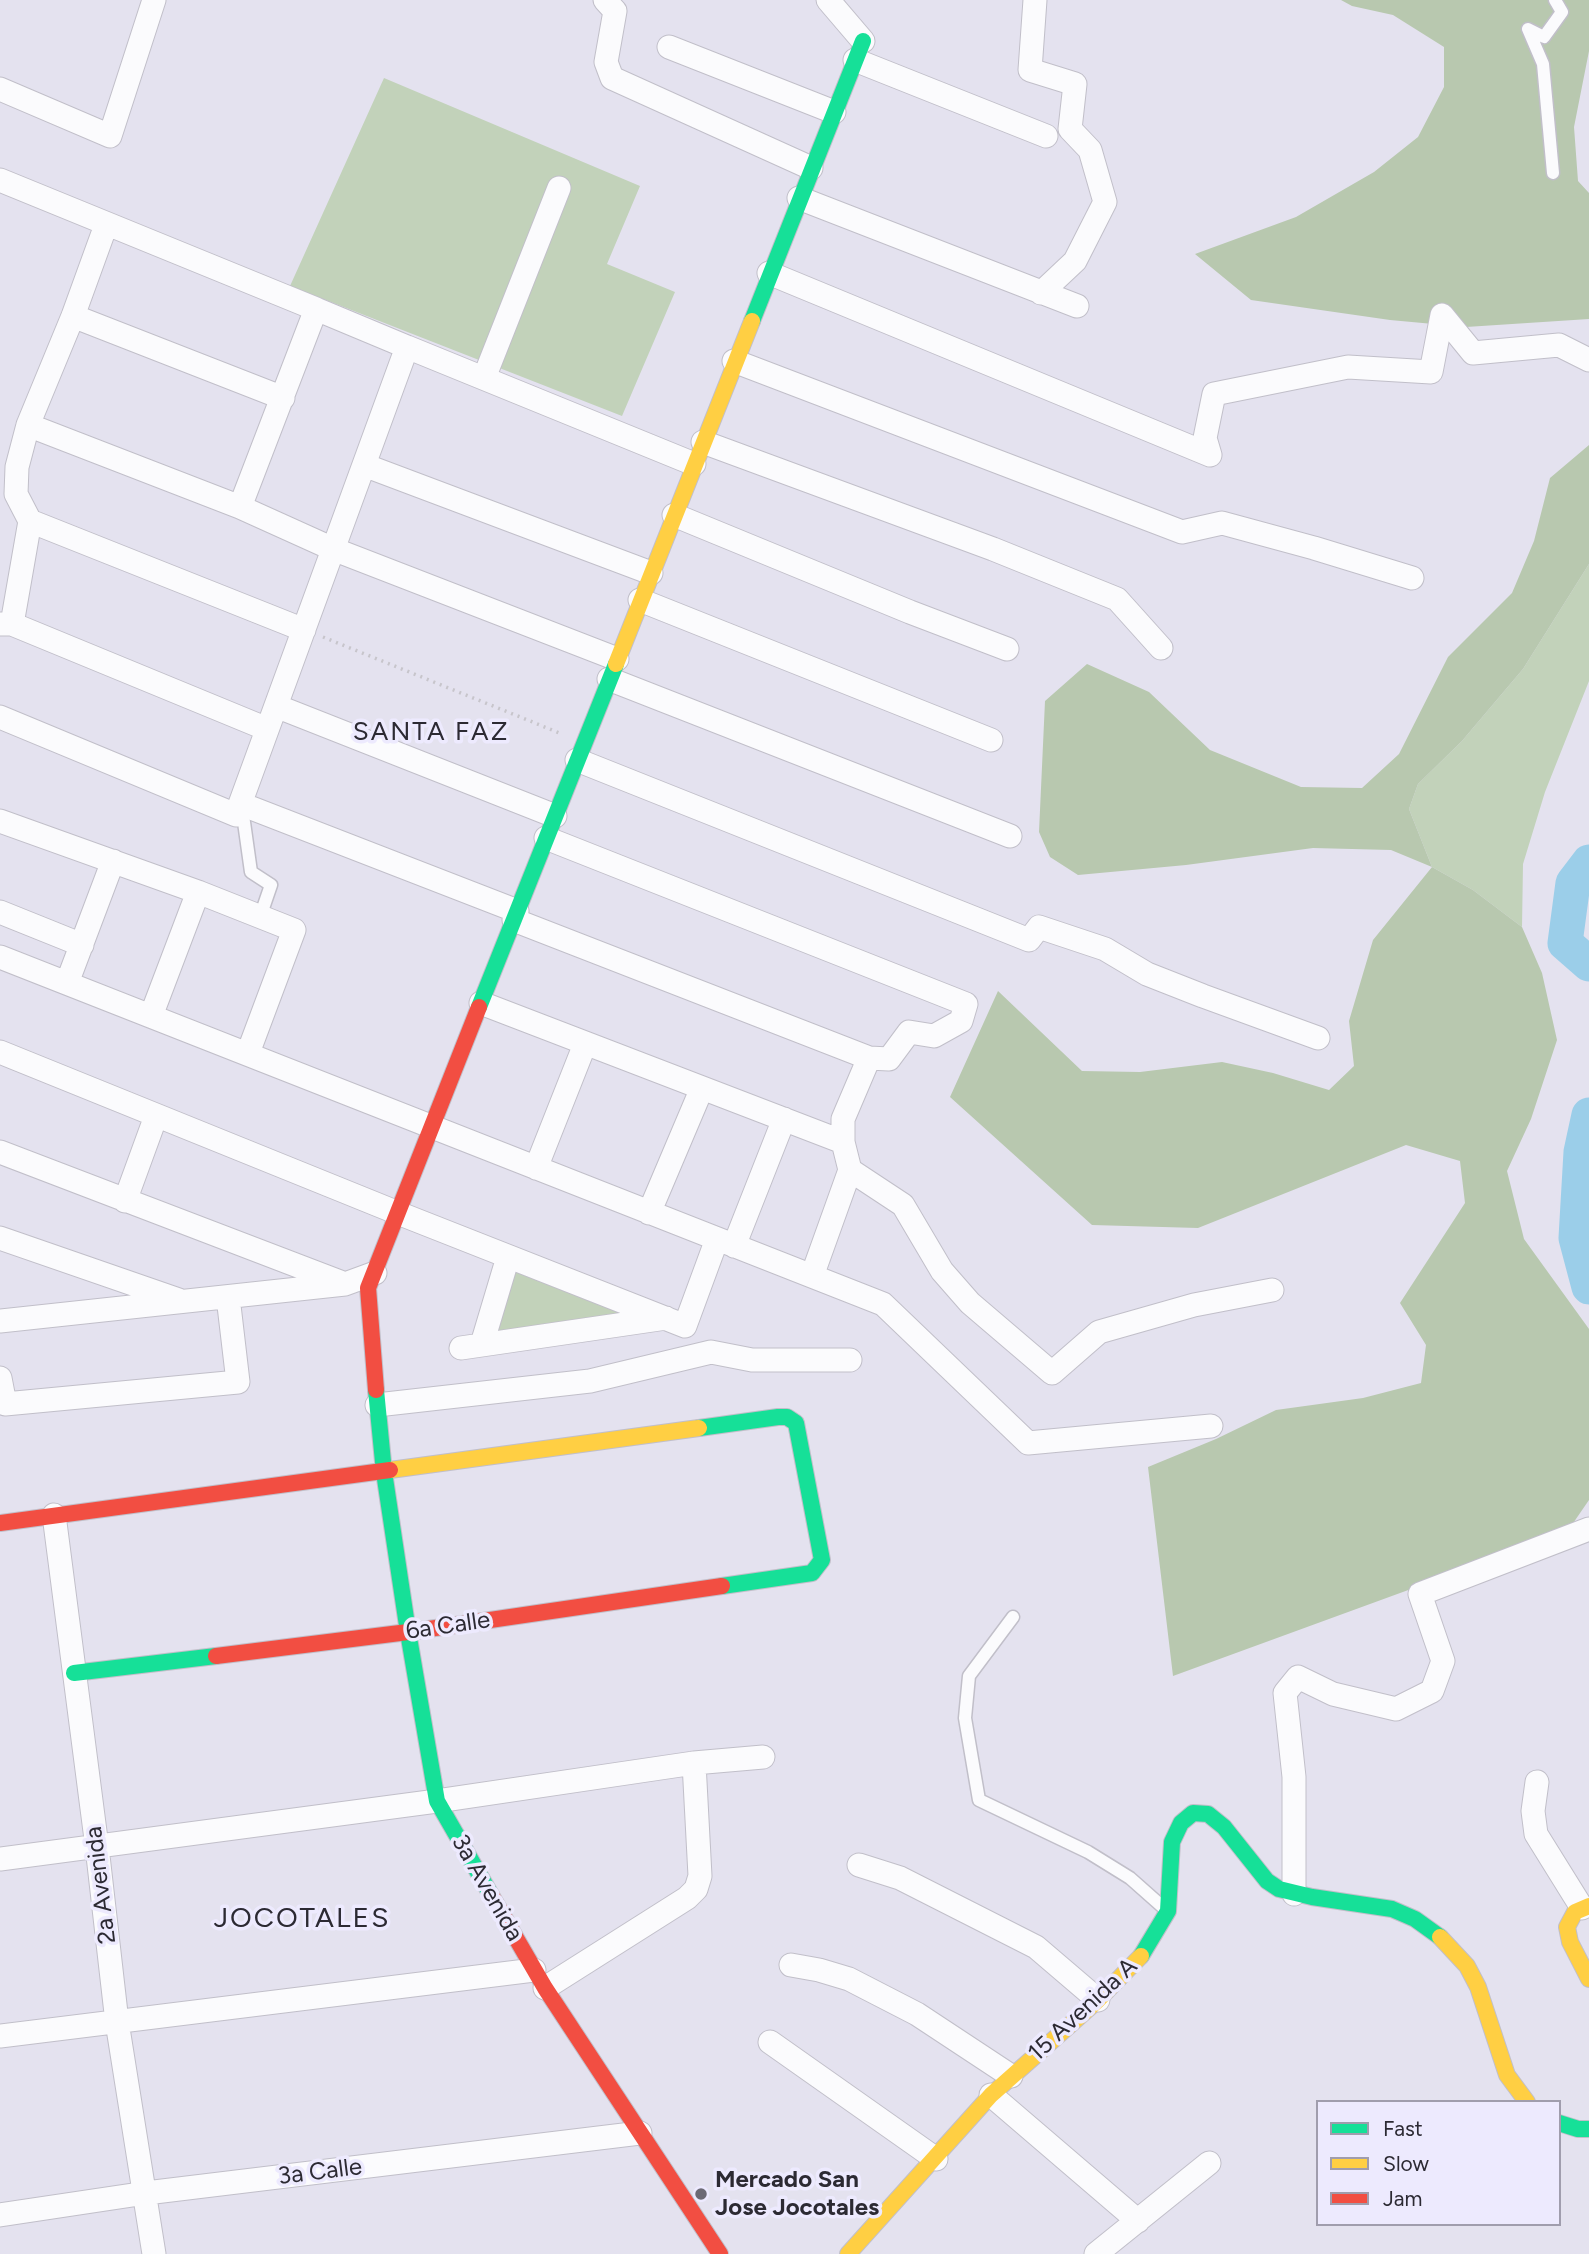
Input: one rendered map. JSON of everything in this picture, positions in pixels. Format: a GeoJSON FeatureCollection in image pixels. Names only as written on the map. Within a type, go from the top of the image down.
{"type":"FeatureCollection","features":[{"type":"Feature","properties":{"kind":"street"},"geometry":{"type":"LineString","coordinates":[[0,89],[110,136],[154,0]]}},
{"type":"Feature","properties":{"kind":"street"},"geometry":{"type":"LineString","coordinates":[[606,0],[615,11],[606,62],[612,78],[811,168]]}},
{"type":"Feature","properties":{"kind":"street"},"geometry":{"type":"LineString","coordinates":[[828,0],[859,50],[1046,136]]}},
{"type":"Feature","properties":{"kind":"street"},"geometry":{"type":"LineString","coordinates":[[1035,0],[1030,70],[1075,84],[1070,130],[1090,150],[1105,202],[1075,261],[1041,293]]}},
{"type":"Feature","properties":{"kind":"street"},"geometry":{"type":"LineString","coordinates":[[668,47],[834,112]]}},
{"type":"Feature","properties":{"kind":"street","name":"3a Avenida"},"geometry":{"type":"LineString","coordinates":[[720,2254],[540,1979],[437,1801],[384,1472],[368,1288],[859,50]]}},
{"type":"Feature","properties":{"kind":"street"},"geometry":{"type":"LineString","coordinates":[[0,180],[694,464]]}},
{"type":"Feature","properties":{"kind":"street"},"geometry":{"type":"LineString","coordinates":[[484,378],[559,188]]}},
{"type":"Feature","properties":{"kind":"street"},"geometry":{"type":"LineString","coordinates":[[799,198],[1077,306]]}},
{"type":"Feature","properties":{"kind":"street"},"geometry":{"type":"LineString","coordinates":[[106,225],[73,316],[28,425],[17,467],[16,494],[30,521],[6,624],[267,729]]}},
{"type":"Feature","properties":{"kind":"street"},"geometry":{"type":"LineString","coordinates":[[769,273],[1210,455],[1205,438],[1214,394],[1348,366],[1432,372],[1442,315],[1473,353],[1559,345],[1589,360]]}},
{"type":"Feature","properties":{"kind":"street"},"geometry":{"type":"LineString","coordinates":[[240,507],[316,309]]}},
{"type":"Feature","properties":{"kind":"street"},"geometry":{"type":"LineString","coordinates":[[73,316],[283,398]]}},
{"type":"Feature","properties":{"kind":"street"},"geometry":{"type":"LineString","coordinates":[[0,717],[236,815],[407,347]]}},
{"type":"Feature","properties":{"kind":"street"},"geometry":{"type":"LineString","coordinates":[[734,362],[1182,532],[1222,523],[1412,578]]}},
{"type":"Feature","properties":{"kind":"street"},"geometry":{"type":"LineString","coordinates":[[28,425],[240,507],[613,669],[1010,836]]}},
{"type":"Feature","properties":{"kind":"street"},"geometry":{"type":"LineString","coordinates":[[703,442],[993,549],[1117,599],[1161,648]]}},
{"type":"Feature","properties":{"kind":"street"},"geometry":{"type":"LineString","coordinates":[[364,465],[651,573]]}},
{"type":"Feature","properties":{"kind":"street"},"geometry":{"type":"LineString","coordinates":[[674,515],[1007,649]]}},
{"type":"Feature","properties":{"kind":"street"},"geometry":{"type":"LineString","coordinates":[[30,521],[304,629]]}},
{"type":"Feature","properties":{"kind":"street"},"geometry":{"type":"LineString","coordinates":[[640,600],[992,740]]}},
{"type":"Feature","properties":{"kind":"street"},"geometry":{"type":"LineString","coordinates":[[275,706],[555,816]]}},
{"type":"Feature","properties":{"kind":"street"},"geometry":{"type":"LineString","coordinates":[[580,751],[1029,940],[1039,927],[1105,949],[1147,974],[1318,1038]]}},
{"type":"Feature","properties":{"kind":"street"},"geometry":{"type":"LineString","coordinates":[[241,804],[869,1058],[889,1059],[909,1032],[934,1036],[961,1021],[966,1004],[546,838]]}},
{"type":"Feature","properties":{"kind":"street"},"geometry":{"type":"LineString","coordinates":[[0,821],[198,892],[294,930],[248,1053]]}},
{"type":"Feature","properties":{"kind":"street"},"geometry":{"type":"LineString","coordinates":[[67,983],[113,861]]}},
{"type":"Feature","properties":{"kind":"street"},"geometry":{"type":"LineString","coordinates":[[151,1016],[198,892]]}},
{"type":"Feature","properties":{"kind":"street"},"geometry":{"type":"LineString","coordinates":[[0,912],[82,945]]}},
{"type":"Feature","properties":{"kind":"street"},"geometry":{"type":"LineString","coordinates":[[0,957],[883,1304],[1028,1443],[1211,1426]]}},
{"type":"Feature","properties":{"kind":"street"},"geometry":{"type":"LineString","coordinates":[[481,1003],[843,1142]]}},
{"type":"Feature","properties":{"kind":"street"},"geometry":{"type":"LineString","coordinates":[[536,1168],[585,1044]]}},
{"type":"Feature","properties":{"kind":"street"},"geometry":{"type":"LineString","coordinates":[[0,1052],[685,1326],[784,1119]]}},
{"type":"Feature","properties":{"kind":"street"},"geometry":{"type":"LineString","coordinates":[[812,1276],[850,1170],[843,1142],[843,1119],[869,1058]]}},
{"type":"Feature","properties":{"kind":"street"},"geometry":{"type":"LineString","coordinates":[[649,1213],[702,1088]]}},
{"type":"Feature","properties":{"kind":"street"},"geometry":{"type":"LineString","coordinates":[[125,1201],[156,1116]]}},
{"type":"Feature","properties":{"kind":"street"},"geometry":{"type":"LineString","coordinates":[[0,1152],[345,1284]]}},
{"type":"Feature","properties":{"kind":"street"},"geometry":{"type":"LineString","coordinates":[[850,1170],[903,1205],[942,1271],[970,1303],[1052,1373],[1099,1332],[1194,1305],[1272,1290]]}},
{"type":"Feature","properties":{"kind":"street"},"geometry":{"type":"LineString","coordinates":[[0,1238],[184,1303]]}},
{"type":"Feature","properties":{"kind":"street"},"geometry":{"type":"LineString","coordinates":[[508,1257],[472,1346],[669,1318]]}},
{"type":"Feature","properties":{"kind":"street"},"geometry":{"type":"LineString","coordinates":[[0,1321],[345,1284],[375,1273]]}},
{"type":"Feature","properties":{"kind":"street"},"geometry":{"type":"LineString","coordinates":[[0,1378],[5,1404],[238,1382],[228,1297]]}},
{"type":"Feature","properties":{"kind":"street"},"geometry":{"type":"LineString","coordinates":[[377,1405],[590,1381],[711,1352],[752,1360],[850,1360]]}},
{"type":"Feature","properties":{"kind":"street","name":"6a Calle"},"geometry":{"type":"LineString","coordinates":[[74,1673],[408,1632],[813,1573],[822,1560],[796,1423],[787,1418],[384,1472]]}},
{"type":"Feature","properties":{"kind":"street"},"geometry":{"type":"LineString","coordinates":[[0,1523],[384,1472]]}},
{"type":"Feature","properties":{"kind":"street","name":"2a Avenida"},"geometry":{"type":"LineString","coordinates":[[54,1515],[117,2022],[154,2254]]}},
{"type":"Feature","properties":{"kind":"street"},"geometry":{"type":"LineString","coordinates":[[1294,1894],[1294,1777],[1285,1693],[1298,1677],[1333,1694],[1396,1709],[1432,1691],[1443,1661],[1420,1594],[1589,1530]]}},
{"type":"Feature","properties":{"kind":"street"},"geometry":{"type":"LineString","coordinates":[[0,1859],[437,1801],[694,1763],[763,1757]]}},
{"type":"Feature","properties":{"kind":"street"},"geometry":{"type":"LineString","coordinates":[[0,2036],[540,1979],[688,1898],[696,1889],[700,1877],[694,1763]]}},
{"type":"Feature","properties":{"kind":"street"},"geometry":{"type":"LineString","coordinates":[[1537,1782],[1533,1811],[1536,1833],[1586,1907],[1570,1918],[1567,1927],[1570,1942],[1589,1979]]}},
{"type":"Feature","properties":{"kind":"street","name":"15 Avenida A"},"geometry":{"type":"LineString","coordinates":[[848,2254],[1010,2076],[1098,2000],[1140,1959],[1168,1911],[1172,1842],[1181,1823],[1193,1813],[1209,1814],[1224,1827],[1267,1881],[1279,1889],[1294,1894],[1392,1909],[1415,1919],[1447,1942],[1467,1966],[1478,1987],[1507,2075],[1526,2100]]}},
{"type":"Feature","properties":{"kind":"street"},"geometry":{"type":"LineString","coordinates":[[859,1865],[900,1878],[1035,1947],[1098,2000]]}},
{"type":"Feature","properties":{"kind":"street"},"geometry":{"type":"LineString","coordinates":[[791,1965],[849,1979],[917,2014],[1010,2076]]}},
{"type":"Feature","properties":{"kind":"street"},"geometry":{"type":"LineString","coordinates":[[770,2042],[936,2159]]}},
{"type":"Feature","properties":{"kind":"street"},"geometry":{"type":"LineString","coordinates":[[992,2095],[1138,2221]]}},
{"type":"Feature","properties":{"kind":"street"},"geometry":{"type":"LineString","coordinates":[[1561,2124],[1589,2129]]}},
{"type":"Feature","properties":{"kind":"street","name":"3a Calle"},"geometry":{"type":"LineString","coordinates":[[0,2215],[146,2193],[640,2133]]}},
{"type":"Feature","properties":{"kind":"street"},"geometry":{"type":"LineString","coordinates":[[1096,2254],[1209,2163]]}},
{"type":"Feature","properties":{"kind":"lane"},"geometry":{"type":"LineString","coordinates":[[1553,173],[1543,64],[1528,29],[1544,37],[1562,12],[1555,0]]}},
{"type":"Feature","properties":{"kind":"lane"},"geometry":{"type":"LineString","coordinates":[[241,804],[251,872],[271,884],[260,917]]}},
{"type":"Feature","properties":{"kind":"lane"},"geometry":{"type":"LineString","coordinates":[[1013,1617],[969,1676],[965,1718],[979,1800],[1088,1852],[1130,1878],[1168,1911]]}},
{"type":"Feature","properties":{"kind":"path"},"geometry":{"type":"LineString","coordinates":[[304,629],[580,751]]}},
{"type":"Feature","properties":{"kind":"green space"},"geometry":{"type":"Polygon","coordinates":[[[1341,0],[1589,0],[1589,51],[1574,127],[1578,181],[1589,193],[1589,319],[1466,327],[1390,320],[1251,300],[1195,254],[1296,217],[1374,172],[1418,137],[1444,87],[1444,47],[1393,15],[1352,6],[1341,0]]]}},
{"type":"Feature","properties":{"kind":"green space"},"geometry":{"type":"Polygon","coordinates":[[[384,78],[640,186],[607,264],[675,292],[622,416],[290,286],[384,78]]]}},
{"type":"Feature","properties":{"kind":"green space"},"geometry":{"type":"Polygon","coordinates":[[[1589,445],[1589,564],[1523,669],[1462,741],[1418,784],[1409,809],[1432,867],[1391,850],[1313,848],[1186,865],[1078,875],[1050,857],[1039,832],[1045,701],[1087,664],[1149,692],[1210,750],[1301,787],[1362,788],[1399,754],[1448,657],[1512,593],[1534,541],[1550,478],[1589,445]]]}},
{"type":"Feature","properties":{"kind":"green space"},"geometry":{"type":"Polygon","coordinates":[[[1589,564],[1589,681],[1545,792],[1523,864],[1522,927],[1473,890],[1432,867],[1409,809],[1418,784],[1462,741],[1523,669],[1589,564]]]}},
{"type":"Feature","properties":{"kind":"green space"},"geometry":{"type":"Polygon","coordinates":[[[1432,867],[1473,890],[1522,927],[1542,973],[1557,1040],[1531,1119],[1507,1171],[1524,1239],[1589,1329],[1589,1500],[1567,1532],[1173,1676],[1148,1467],[1276,1410],[1363,1398],[1421,1383],[1426,1345],[1400,1303],[1465,1203],[1460,1161],[1406,1145],[1198,1228],[1092,1225],[950,1097],[998,991],[1082,1071],[1140,1072],[1222,1062],[1273,1073],[1329,1090],[1354,1066],[1349,1021],[1373,940],[1432,867]]]}},
{"type":"Feature","properties":{"kind":"green space"},"geometry":{"type":"Polygon","coordinates":[[[508,1257],[669,1318],[482,1344],[508,1257]]]}},
{"type":"Feature","properties":{"kind":"waterway"},"geometry":{"type":"LineString","coordinates":[[1589,862],[1573,883],[1565,943],[1589,964]]}},
{"type":"Feature","properties":{"kind":"waterway"},"geometry":{"type":"LineString","coordinates":[[1589,1115],[1581,1152],[1576,1238],[1589,1287]]}},
{"type":"Feature","properties":{"kind":"traffic: fast"},"geometry":{"type":"LineString","coordinates":[[752,321],[863,41]]}},
{"type":"Feature","properties":{"kind":"traffic: fast"},"geometry":{"type":"LineString","coordinates":[[479,1007],[616,664]]}},
{"type":"Feature","properties":{"kind":"traffic: fast"},"geometry":{"type":"LineString","coordinates":[[376,1390],[384,1472],[437,1801],[491,1895]]}},
{"type":"Feature","properties":{"kind":"traffic: fast"},"geometry":{"type":"LineString","coordinates":[[699,1428],[778,1417],[787,1417],[796,1423],[822,1560],[812,1573],[722,1586]]}},
{"type":"Feature","properties":{"kind":"traffic: fast"},"geometry":{"type":"LineString","coordinates":[[74,1673],[216,1656]]}},
{"type":"Feature","properties":{"kind":"traffic: fast"},"geometry":{"type":"LineString","coordinates":[[1141,1956],[1168,1911],[1172,1842],[1181,1823],[1193,1813],[1208,1814],[1224,1827],[1267,1881],[1279,1889],[1312,1897],[1392,1909],[1415,1919],[1440,1937]]}},
{"type":"Feature","properties":{"kind":"traffic: fast"},"geometry":{"type":"LineString","coordinates":[[1561,2124],[1589,2129]]}},
{"type":"Feature","properties":{"kind":"traffic: slow"},"geometry":{"type":"LineString","coordinates":[[616,664],[752,321]]}},
{"type":"Feature","properties":{"kind":"traffic: slow"},"geometry":{"type":"LineString","coordinates":[[390,1470],[699,1428]]}},
{"type":"Feature","properties":{"kind":"traffic: slow"},"geometry":{"type":"LineString","coordinates":[[1589,1906],[1575,1912],[1567,1927],[1570,1942],[1589,1979]]}},
{"type":"Feature","properties":{"kind":"traffic: slow"},"geometry":{"type":"LineString","coordinates":[[1440,1937],[1467,1966],[1478,1987],[1507,2075],[1526,2100]]}},
{"type":"Feature","properties":{"kind":"traffic: slow"},"geometry":{"type":"LineString","coordinates":[[848,2254],[991,2095],[1098,2000],[1141,1956]]}},
{"type":"Feature","properties":{"kind":"traffic: jam"},"geometry":{"type":"LineString","coordinates":[[376,1390],[368,1288],[479,1007]]}},
{"type":"Feature","properties":{"kind":"traffic: jam"},"geometry":{"type":"LineString","coordinates":[[0,1523],[390,1470]]}},
{"type":"Feature","properties":{"kind":"traffic: jam"},"geometry":{"type":"LineString","coordinates":[[216,1656],[408,1632],[722,1586]]}},
{"type":"Feature","properties":{"kind":"traffic: jam"},"geometry":{"type":"LineString","coordinates":[[491,1895],[545,1988],[720,2254]]}},
{"type":"Feature","properties":{"kind":"place","name":"Mercado San Jose Jocotales"},"geometry":{"type":"Point","coordinates":[701,2194]}},
{"type":"Feature","properties":{"kind":"district","name":"SANTA FAZ"},"geometry":{"type":"Point","coordinates":[431,732]}},
{"type":"Feature","properties":{"kind":"district","name":"JOCOTALES"},"geometry":{"type":"Point","coordinates":[302,1919]}}]}
